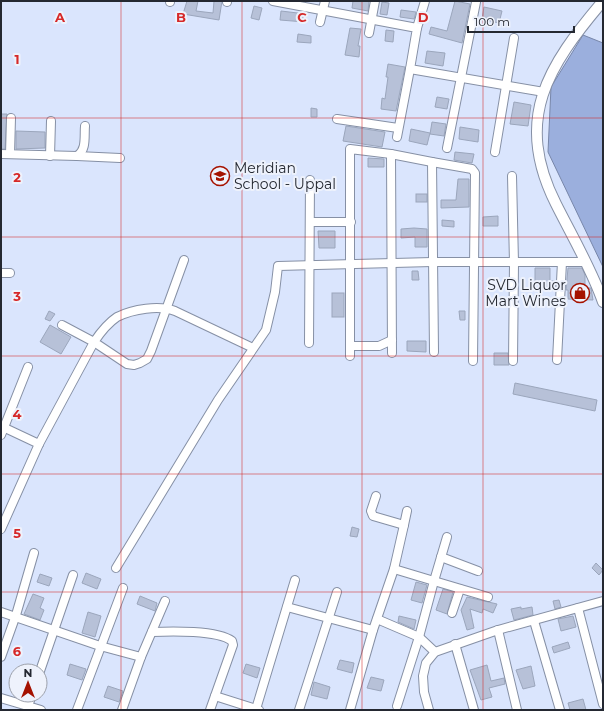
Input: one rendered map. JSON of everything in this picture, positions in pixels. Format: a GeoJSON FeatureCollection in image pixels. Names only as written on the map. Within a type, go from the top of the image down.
{"type":"FeatureCollection","features":[{"type":"Feature","properties":{"kind":"street"},"geometry":{"type":"LineString","coordinates":[[368,33],[372,21],[375,1]]}},
{"type":"Feature","properties":{"kind":"street"},"geometry":{"type":"LineString","coordinates":[[397,137],[417,28],[425,1]]}},
{"type":"Feature","properties":{"kind":"street"},"geometry":{"type":"LineString","coordinates":[[603,1],[561,54],[550,74],[538,114],[537,134],[539,158],[552,196],[586,262],[603,302]]}},
{"type":"Feature","properties":{"kind":"street"},"geometry":{"type":"LineString","coordinates":[[447,148],[459,78],[476,2]]}},
{"type":"Feature","properties":{"kind":"street"},"geometry":{"type":"LineString","coordinates":[[271,3],[324,5],[372,21],[417,28]]}},
{"type":"Feature","properties":{"kind":"street"},"geometry":{"type":"LineString","coordinates":[[320,22],[324,5]]}},
{"type":"Feature","properties":{"kind":"street"},"geometry":{"type":"LineString","coordinates":[[495,152],[514,38]]}},
{"type":"Feature","properties":{"kind":"street"},"geometry":{"type":"LineString","coordinates":[[410,69],[544,92]]}},
{"type":"Feature","properties":{"kind":"street"},"geometry":{"type":"LineString","coordinates":[[10,154],[11,118]]}},
{"type":"Feature","properties":{"kind":"street"},"geometry":{"type":"LineString","coordinates":[[337,119],[398,128]]}},
{"type":"Feature","properties":{"kind":"street"},"geometry":{"type":"LineString","coordinates":[[50,156],[51,121]]}},
{"type":"Feature","properties":{"kind":"street"},"geometry":{"type":"LineString","coordinates":[[77,156],[82,153],[84,147],[84,126]]}},
{"type":"Feature","properties":{"kind":"street"},"geometry":{"type":"LineString","coordinates":[[350,356],[350,149],[391,154],[472,169],[475,173],[473,361]]}},
{"type":"Feature","properties":{"kind":"street"},"geometry":{"type":"LineString","coordinates":[[1,154],[120,158]]}},
{"type":"Feature","properties":{"kind":"street"},"geometry":{"type":"LineString","coordinates":[[391,154],[392,353]]}},
{"type":"Feature","properties":{"kind":"street"},"geometry":{"type":"LineString","coordinates":[[432,162],[434,352]]}},
{"type":"Feature","properties":{"kind":"street"},"geometry":{"type":"LineString","coordinates":[[512,176],[514,263],[513,361]]}},
{"type":"Feature","properties":{"kind":"street"},"geometry":{"type":"LineString","coordinates":[[308,343],[310,180]]}},
{"type":"Feature","properties":{"kind":"street"},"geometry":{"type":"LineString","coordinates":[[310,222],[350,222]]}},
{"type":"Feature","properties":{"kind":"street"},"geometry":{"type":"LineString","coordinates":[[62,325],[94,342],[127,364],[140,363],[147,359],[151,351],[184,260]]}},
{"type":"Feature","properties":{"kind":"street"},"geometry":{"type":"LineString","coordinates":[[116,568],[218,400],[266,330],[275,292],[278,266],[432,262],[586,262]]}},
{"type":"Feature","properties":{"kind":"street"},"geometry":{"type":"LineString","coordinates":[[557,360],[562,262]]}},
{"type":"Feature","properties":{"kind":"street"},"geometry":{"type":"LineString","coordinates":[[1,273],[10,273]]}},
{"type":"Feature","properties":{"kind":"street"},"geometry":{"type":"LineString","coordinates":[[1,529],[39,444],[94,342],[100,333],[118,317],[154,308],[167,309],[253,348]]}},
{"type":"Feature","properties":{"kind":"street"},"geometry":{"type":"LineString","coordinates":[[350,346],[379,346],[392,340]]}},
{"type":"Feature","properties":{"kind":"street"},"geometry":{"type":"LineString","coordinates":[[28,367],[3,431],[39,444]]}},
{"type":"Feature","properties":{"kind":"street"},"geometry":{"type":"LineString","coordinates":[[376,496],[371,511],[373,516],[404,525]]}},
{"type":"Feature","properties":{"kind":"street"},"geometry":{"type":"LineString","coordinates":[[350,710],[376,619],[394,569],[407,511]]}},
{"type":"Feature","properties":{"kind":"street"},"geometry":{"type":"LineString","coordinates":[[397,706],[419,637],[447,537]]}},
{"type":"Feature","properties":{"kind":"street"},"geometry":{"type":"LineString","coordinates":[[1,657],[16,615],[34,553]]}},
{"type":"Feature","properties":{"kind":"street"},"geometry":{"type":"LineString","coordinates":[[441,556],[478,571]]}},
{"type":"Feature","properties":{"kind":"street"},"geometry":{"type":"LineString","coordinates":[[394,569],[488,597]]}},
{"type":"Feature","properties":{"kind":"street"},"geometry":{"type":"LineString","coordinates":[[43,663],[74,575]]}},
{"type":"Feature","properties":{"kind":"street"},"geometry":{"type":"LineString","coordinates":[[214,696],[258,709],[295,580]]}},
{"type":"Feature","properties":{"kind":"street"},"geometry":{"type":"LineString","coordinates":[[77,710],[123,588]]}},
{"type":"Feature","properties":{"kind":"street"},"geometry":{"type":"LineString","coordinates":[[452,613],[460,589]]}},
{"type":"Feature","properties":{"kind":"street"},"geometry":{"type":"LineString","coordinates":[[299,710],[330,619],[337,592]]}},
{"type":"Feature","properties":{"kind":"street"},"geometry":{"type":"LineString","coordinates":[[122,710],[141,657],[165,601]]}},
{"type":"Feature","properties":{"kind":"street"},"geometry":{"type":"LineString","coordinates":[[429,710],[424,692],[423,676],[426,663],[435,652],[498,630],[603,602]]}},
{"type":"Feature","properties":{"kind":"street"},"geometry":{"type":"LineString","coordinates":[[287,607],[373,630]]}},
{"type":"Feature","properties":{"kind":"street"},"geometry":{"type":"LineString","coordinates":[[578,608],[603,704]]}},
{"type":"Feature","properties":{"kind":"street"},"geometry":{"type":"LineString","coordinates":[[1,612],[16,615],[100,646],[141,657]]}},
{"type":"Feature","properties":{"kind":"street"},"geometry":{"type":"LineString","coordinates":[[376,619],[419,637],[435,652]]}},
{"type":"Feature","properties":{"kind":"street"},"geometry":{"type":"LineString","coordinates":[[534,621],[560,710]]}},
{"type":"Feature","properties":{"kind":"street"},"geometry":{"type":"LineString","coordinates":[[498,630],[517,710]]}},
{"type":"Feature","properties":{"kind":"street"},"geometry":{"type":"LineString","coordinates":[[152,632],[176,631],[222,636],[232,640],[233,645],[210,710]]}},
{"type":"Feature","properties":{"kind":"street"},"geometry":{"type":"LineString","coordinates":[[455,644],[474,710]]}},
{"type":"Feature","properties":{"kind":"street"},"geometry":{"type":"LineString","coordinates":[[1,698],[40,710]]}},
{"type":"Feature","properties":{"kind":"water"},"geometry":{"type":"Polygon","coordinates":[[[583,35],[603,43],[603,267],[548,152],[551,87],[583,35]]]}},
{"type":"Feature","properties":{"kind":"building"},"geometry":{"type":"Polygon","coordinates":[[[187,1],[198,1],[196,11],[213,13],[214,1],[222,1],[219,20],[183,14],[187,1]]]}},
{"type":"Feature","properties":{"kind":"building"},"geometry":{"type":"Polygon","coordinates":[[[353,1],[369,1],[368,11],[352,8],[353,1]]]}},
{"type":"Feature","properties":{"kind":"building"},"geometry":{"type":"Polygon","coordinates":[[[455,1],[470,4],[462,43],[429,34],[431,27],[447,31],[455,1]]]}},
{"type":"Feature","properties":{"kind":"building"},"geometry":{"type":"Polygon","coordinates":[[[382,2],[389,3],[387,15],[380,14],[382,2]]]}},
{"type":"Feature","properties":{"kind":"building"},"geometry":{"type":"Polygon","coordinates":[[[254,6],[262,8],[259,20],[251,18],[254,6]]]}},
{"type":"Feature","properties":{"kind":"building"},"geometry":{"type":"Polygon","coordinates":[[[484,7],[502,11],[499,23],[482,19],[484,7]]]}},
{"type":"Feature","properties":{"kind":"building"},"geometry":{"type":"Polygon","coordinates":[[[401,10],[416,12],[414,19],[400,17],[401,10]]]}},
{"type":"Feature","properties":{"kind":"building"},"geometry":{"type":"Polygon","coordinates":[[[281,11],[306,14],[305,22],[280,20],[281,11]]]}},
{"type":"Feature","properties":{"kind":"building"},"geometry":{"type":"Polygon","coordinates":[[[350,28],[361,29],[358,46],[360,46],[359,57],[345,55],[350,28]]]}},
{"type":"Feature","properties":{"kind":"building"},"geometry":{"type":"Polygon","coordinates":[[[386,30],[394,31],[393,42],[385,41],[386,30]]]}},
{"type":"Feature","properties":{"kind":"building"},"geometry":{"type":"Polygon","coordinates":[[[298,34],[311,36],[311,43],[297,42],[298,34]]]}},
{"type":"Feature","properties":{"kind":"building"},"geometry":{"type":"Polygon","coordinates":[[[427,51],[445,53],[443,66],[425,63],[427,51]]]}},
{"type":"Feature","properties":{"kind":"building"},"geometry":{"type":"Polygon","coordinates":[[[388,64],[405,67],[396,111],[381,109],[382,98],[385,99],[388,64]]]}},
{"type":"Feature","properties":{"kind":"building"},"geometry":{"type":"Polygon","coordinates":[[[437,97],[449,99],[447,109],[435,107],[437,97]]]}},
{"type":"Feature","properties":{"kind":"building"},"geometry":{"type":"Polygon","coordinates":[[[514,102],[531,105],[528,126],[510,124],[514,102]]]}},
{"type":"Feature","properties":{"kind":"building"},"geometry":{"type":"Polygon","coordinates":[[[311,108],[317,109],[317,117],[311,117],[311,108]]]}},
{"type":"Feature","properties":{"kind":"building"},"geometry":{"type":"Polygon","coordinates":[[[1,114],[7,114],[5,149],[1,149],[1,114]]]}},
{"type":"Feature","properties":{"kind":"building"},"geometry":{"type":"Polygon","coordinates":[[[432,122],[446,124],[444,136],[430,134],[432,122]]]}},
{"type":"Feature","properties":{"kind":"building"},"geometry":{"type":"Polygon","coordinates":[[[346,126],[385,132],[382,147],[343,141],[346,126]]]}},
{"type":"Feature","properties":{"kind":"building"},"geometry":{"type":"Polygon","coordinates":[[[460,127],[479,130],[478,142],[459,139],[460,127]]]}},
{"type":"Feature","properties":{"kind":"building"},"geometry":{"type":"Polygon","coordinates":[[[411,129],[430,133],[427,145],[409,141],[411,129]]]}},
{"type":"Feature","properties":{"kind":"building"},"geometry":{"type":"Polygon","coordinates":[[[16,131],[45,132],[45,148],[16,149],[16,131]]]}},
{"type":"Feature","properties":{"kind":"building"},"geometry":{"type":"Polygon","coordinates":[[[455,152],[474,154],[472,163],[454,160],[455,152]]]}},
{"type":"Feature","properties":{"kind":"building"},"geometry":{"type":"Polygon","coordinates":[[[368,158],[384,159],[384,167],[368,167],[368,158]]]}},
{"type":"Feature","properties":{"kind":"building"},"geometry":{"type":"Polygon","coordinates":[[[458,179],[469,179],[469,207],[441,208],[441,200],[456,200],[458,179]]]}},
{"type":"Feature","properties":{"kind":"building"},"geometry":{"type":"Polygon","coordinates":[[[416,194],[427,194],[427,202],[416,202],[416,194]]]}},
{"type":"Feature","properties":{"kind":"building"},"geometry":{"type":"Polygon","coordinates":[[[498,216],[498,226],[483,226],[483,217],[498,216]]]}},
{"type":"Feature","properties":{"kind":"building"},"geometry":{"type":"Polygon","coordinates":[[[442,220],[454,221],[454,227],[442,226],[442,220]]]}},
{"type":"Feature","properties":{"kind":"building"},"geometry":{"type":"Polygon","coordinates":[[[401,229],[427,229],[427,247],[415,247],[415,237],[401,238],[401,229]]]}},
{"type":"Feature","properties":{"kind":"building"},"geometry":{"type":"Polygon","coordinates":[[[318,231],[335,231],[335,248],[319,248],[318,231]]]}},
{"type":"Feature","properties":{"kind":"building"},"geometry":{"type":"Polygon","coordinates":[[[535,268],[550,268],[550,281],[556,281],[555,290],[540,290],[540,281],[535,281],[535,268]]]}},
{"type":"Feature","properties":{"kind":"building"},"geometry":{"type":"Polygon","coordinates":[[[568,268],[582,268],[585,275],[585,288],[591,288],[593,300],[568,299],[568,290],[566,290],[568,268]]]}},
{"type":"Feature","properties":{"kind":"building"},"geometry":{"type":"Polygon","coordinates":[[[412,271],[418,271],[419,280],[412,280],[412,271]]]}},
{"type":"Feature","properties":{"kind":"building"},"geometry":{"type":"Polygon","coordinates":[[[332,293],[344,293],[344,317],[332,317],[332,293]]]}},
{"type":"Feature","properties":{"kind":"building"},"geometry":{"type":"Polygon","coordinates":[[[49,311],[55,314],[50,321],[45,319],[49,311]]]}},
{"type":"Feature","properties":{"kind":"building"},"geometry":{"type":"Polygon","coordinates":[[[459,311],[465,311],[465,320],[460,320],[459,311]]]}},
{"type":"Feature","properties":{"kind":"building"},"geometry":{"type":"Polygon","coordinates":[[[50,325],[71,337],[61,354],[40,342],[50,325]]]}},
{"type":"Feature","properties":{"kind":"building"},"geometry":{"type":"Polygon","coordinates":[[[407,341],[426,341],[426,352],[407,351],[407,341]]]}},
{"type":"Feature","properties":{"kind":"building"},"geometry":{"type":"Polygon","coordinates":[[[494,353],[508,353],[509,365],[494,365],[494,353]]]}},
{"type":"Feature","properties":{"kind":"building"},"geometry":{"type":"Polygon","coordinates":[[[515,383],[597,400],[595,411],[513,394],[515,383]]]}},
{"type":"Feature","properties":{"kind":"building"},"geometry":{"type":"Polygon","coordinates":[[[352,527],[359,529],[357,537],[350,536],[352,527]]]}},
{"type":"Feature","properties":{"kind":"building"},"geometry":{"type":"Polygon","coordinates":[[[596,563],[603,570],[599,575],[592,568],[596,563]]]}},
{"type":"Feature","properties":{"kind":"building"},"geometry":{"type":"Polygon","coordinates":[[[86,573],[101,579],[97,589],[82,583],[86,573]]]}},
{"type":"Feature","properties":{"kind":"building"},"geometry":{"type":"Polygon","coordinates":[[[40,574],[52,578],[49,586],[37,582],[40,574]]]}},
{"type":"Feature","properties":{"kind":"building"},"geometry":{"type":"Polygon","coordinates":[[[416,582],[427,585],[422,603],[411,600],[416,582]]]}},
{"type":"Feature","properties":{"kind":"building"},"geometry":{"type":"Polygon","coordinates":[[[443,589],[453,592],[447,614],[436,610],[443,589]]]}},
{"type":"Feature","properties":{"kind":"building"},"geometry":{"type":"Polygon","coordinates":[[[33,594],[44,598],[40,608],[44,610],[40,620],[24,614],[33,594]]]}},
{"type":"Feature","properties":{"kind":"building"},"geometry":{"type":"Polygon","coordinates":[[[140,596],[157,603],[155,611],[137,604],[140,596]]]}},
{"type":"Feature","properties":{"kind":"building"},"geometry":{"type":"Polygon","coordinates":[[[467,597],[497,604],[493,613],[483,609],[482,613],[470,609],[474,628],[467,630],[461,610],[467,597]]]}},
{"type":"Feature","properties":{"kind":"building"},"geometry":{"type":"Polygon","coordinates":[[[559,600],[561,607],[555,609],[553,601],[559,600]]]}},
{"type":"Feature","properties":{"kind":"building"},"geometry":{"type":"Polygon","coordinates":[[[521,607],[521,609],[532,607],[533,615],[514,620],[511,609],[521,607]]]}},
{"type":"Feature","properties":{"kind":"building"},"geometry":{"type":"Polygon","coordinates":[[[88,612],[101,616],[95,637],[82,633],[88,612]]]}},
{"type":"Feature","properties":{"kind":"building"},"geometry":{"type":"Polygon","coordinates":[[[399,616],[416,620],[414,629],[398,622],[399,616]]]}},
{"type":"Feature","properties":{"kind":"building"},"geometry":{"type":"Polygon","coordinates":[[[573,616],[576,627],[561,631],[558,619],[573,616]]]}},
{"type":"Feature","properties":{"kind":"building"},"geometry":{"type":"Polygon","coordinates":[[[568,642],[570,648],[554,653],[552,647],[568,642]]]}},
{"type":"Feature","properties":{"kind":"building"},"geometry":{"type":"Polygon","coordinates":[[[340,660],[354,663],[352,673],[337,669],[340,660]]]}},
{"type":"Feature","properties":{"kind":"building"},"geometry":{"type":"Polygon","coordinates":[[[70,664],[86,669],[82,680],[67,675],[70,664]]]}},
{"type":"Feature","properties":{"kind":"building"},"geometry":{"type":"Polygon","coordinates":[[[246,664],[260,668],[257,678],[243,673],[246,664]]]}},
{"type":"Feature","properties":{"kind":"building"},"geometry":{"type":"Polygon","coordinates":[[[487,665],[491,681],[504,678],[505,684],[489,688],[492,697],[481,700],[470,670],[487,665]]]}},
{"type":"Feature","properties":{"kind":"building"},"geometry":{"type":"Polygon","coordinates":[[[531,666],[535,686],[523,689],[516,670],[531,666]]]}},
{"type":"Feature","properties":{"kind":"building"},"geometry":{"type":"Polygon","coordinates":[[[371,677],[384,680],[381,691],[367,688],[371,677]]]}},
{"type":"Feature","properties":{"kind":"building"},"geometry":{"type":"Polygon","coordinates":[[[314,682],[330,687],[327,699],[311,695],[314,682]]]}},
{"type":"Feature","properties":{"kind":"building"},"geometry":{"type":"Polygon","coordinates":[[[108,686],[123,691],[119,702],[104,697],[108,686]]]}},
{"type":"Feature","properties":{"kind":"building"},"geometry":{"type":"Polygon","coordinates":[[[583,699],[586,710],[570,710],[568,703],[583,699]]]}},
{"type":"Feature","properties":{"kind":"place","name":"Meridian School - Uppal"},"geometry":{"type":"Point","coordinates":[220,176]}},
{"type":"Feature","properties":{"kind":"place","name":"SVD Liquor Mart Wines"},"geometry":{"type":"Point","coordinates":[580,293]}}]}
